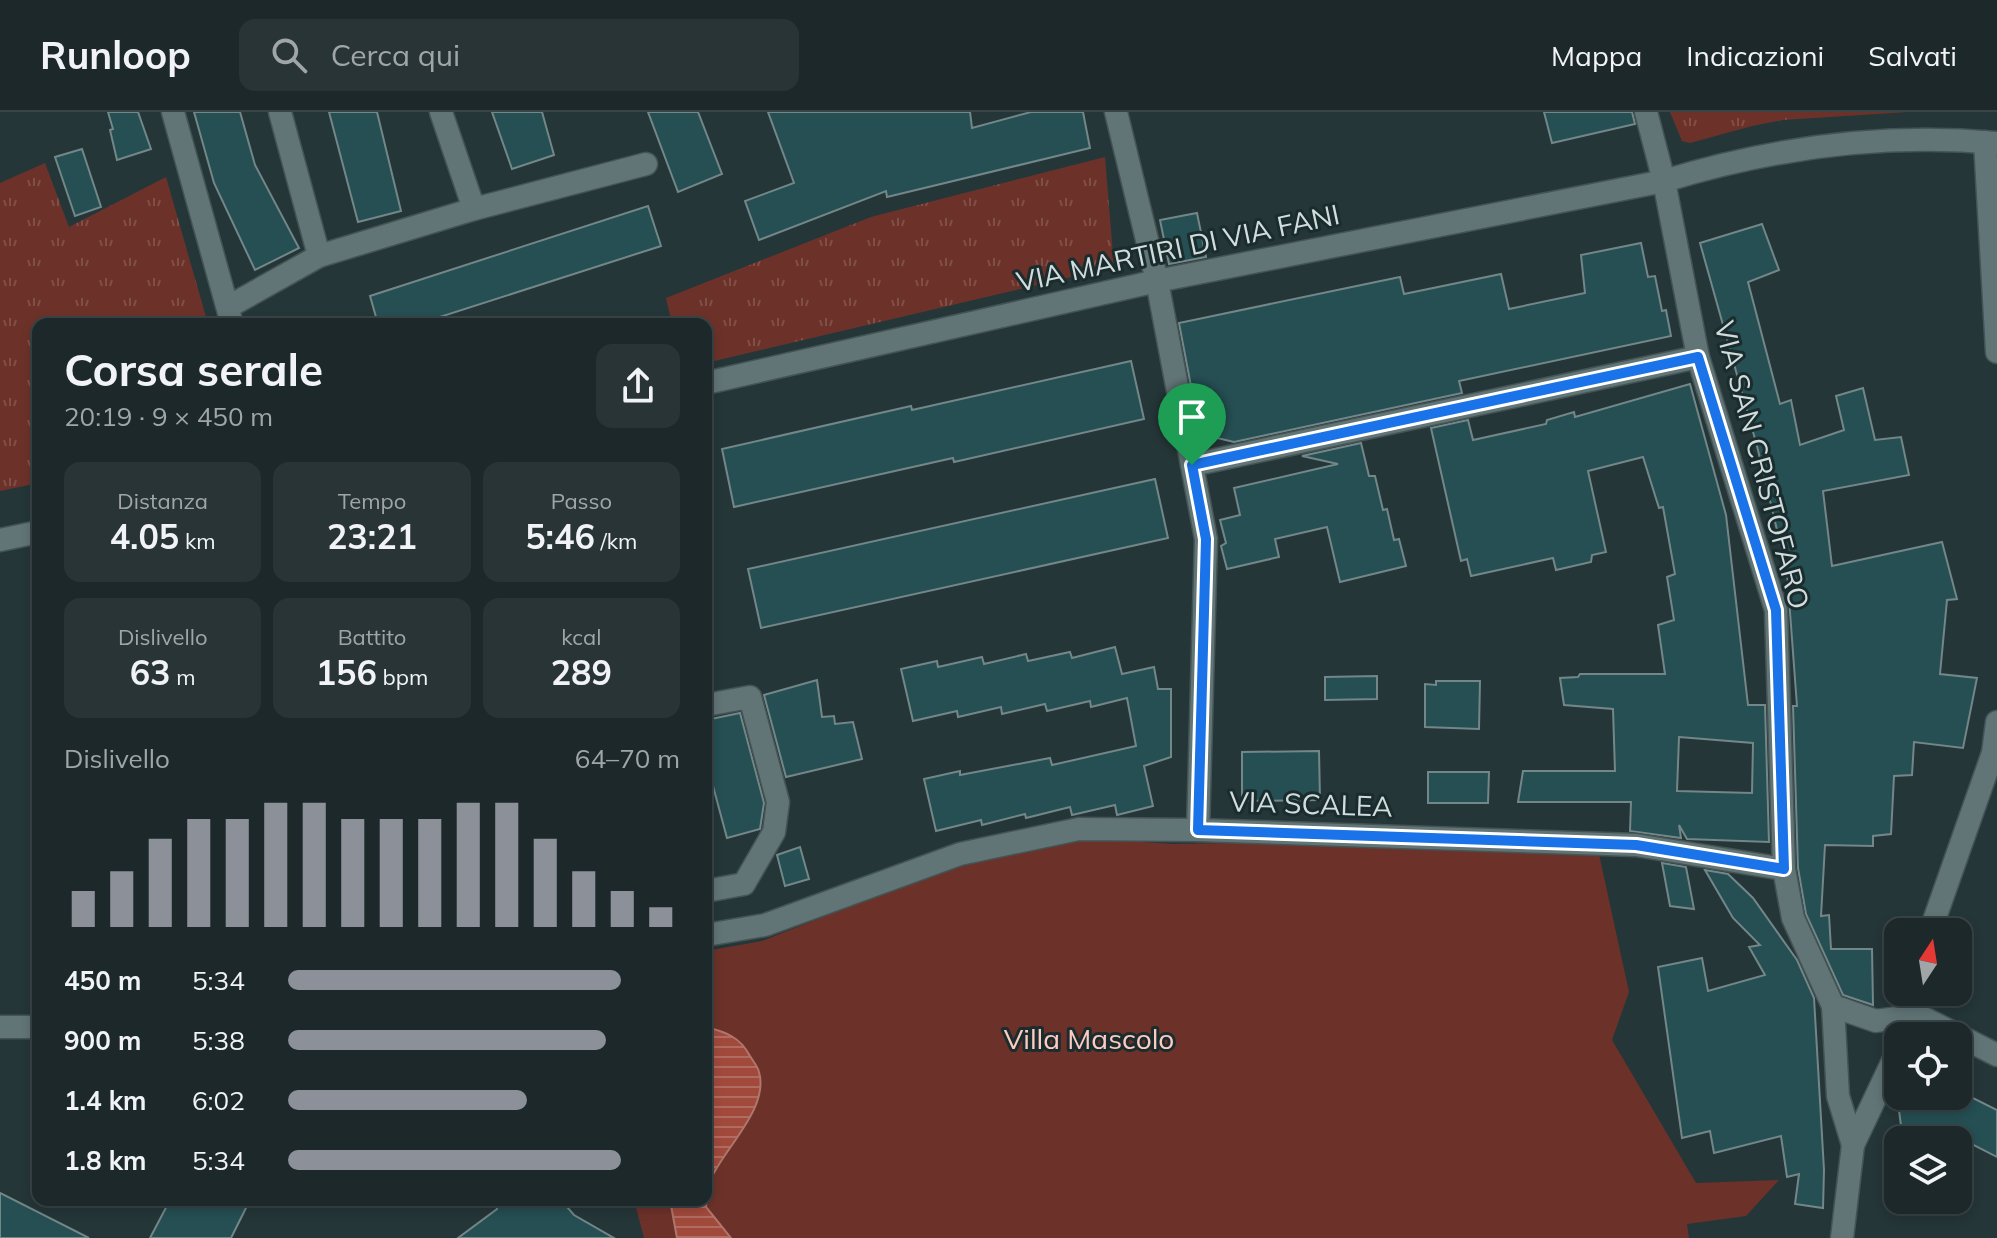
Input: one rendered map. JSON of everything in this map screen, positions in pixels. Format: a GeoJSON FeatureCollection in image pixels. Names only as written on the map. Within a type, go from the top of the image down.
{"type":"FeatureCollection","features":[{"type":"Feature","properties":{"kind":"street"},"geometry":{"type":"LineString","coordinates":[[173,112],[230,316],[319,256],[474,209],[646,164]]}},
{"type":"Feature","properties":{"kind":"street"},"geometry":{"type":"LineString","coordinates":[[280,112],[319,256]]}},
{"type":"Feature","properties":{"kind":"street"},"geometry":{"type":"LineString","coordinates":[[441,112],[474,209]]}},
{"type":"Feature","properties":{"kind":"street"},"geometry":{"type":"LineString","coordinates":[[1116,112],[1157,281],[1206,539],[1198,830]]}},
{"type":"Feature","properties":{"kind":"street","name":"VIA SAN CRISTOFARO"},"geometry":{"type":"LineString","coordinates":[[1646,112],[1664,181],[1698,357],[1776,610],[1784,869],[1793,918],[1833,1006]]}},
{"type":"Feature","properties":{"kind":"street","name":"VIA MARTIRI DI VIA FANI"},"geometry":{"type":"LineString","coordinates":[[712,382],[1157,281],[1664,181],[1696,171],[1814,146],[1909,140],[1991,142]]}},
{"type":"Feature","properties":{"kind":"street"},"geometry":{"type":"LineString","coordinates":[[1991,142],[1997,352]]}},
{"type":"Feature","properties":{"kind":"street"},"geometry":{"type":"LineString","coordinates":[[1192,465],[1698,357]]}},
{"type":"Feature","properties":{"kind":"street"},"geometry":{"type":"LineString","coordinates":[[0,540],[32,533]]}},
{"type":"Feature","properties":{"kind":"street"},"geometry":{"type":"LineString","coordinates":[[712,704],[750,697],[778,802],[774,832],[744,884],[712,890]]}},
{"type":"Feature","properties":{"kind":"street"},"geometry":{"type":"LineString","coordinates":[[1935,918],[1993,753],[1997,722]]}},
{"type":"Feature","properties":{"kind":"street","name":"VIA SCALEA"},"geometry":{"type":"LineString","coordinates":[[712,934],[765,925],[960,854],[1079,829],[1198,830],[1636,845],[1784,869]]}},
{"type":"Feature","properties":{"kind":"street"},"geometry":{"type":"LineString","coordinates":[[1853,1145],[1838,1096],[1833,1006],[1876,1021],[1909,1006]]}},
{"type":"Feature","properties":{"kind":"street"},"geometry":{"type":"LineString","coordinates":[[1921,1006],[1997,1055]]}},
{"type":"Feature","properties":{"kind":"street"},"geometry":{"type":"LineString","coordinates":[[0,1027],[32,1027]]}},
{"type":"Feature","properties":{"kind":"street"},"geometry":{"type":"LineString","coordinates":[[1841,1237],[1853,1145],[1884,1080]]}},
{"type":"Feature","properties":{"kind":"green space"},"geometry":{"type":"Polygon","coordinates":[[[1670,112],[1908,112],[1782,120],[1690,143],[1682,141],[1670,112]]]}},
{"type":"Feature","properties":{"kind":"green space"},"geometry":{"type":"Polygon","coordinates":[[[1105,157],[1114,267],[712,362],[712,318],[671,318],[666,298],[871,217],[1105,157]]]}},
{"type":"Feature","properties":{"kind":"green space"},"geometry":{"type":"Polygon","coordinates":[[[45,163],[69,227],[166,177],[206,318],[32,318],[32,484],[0,491],[0,183],[45,163]]]}},
{"type":"Feature","properties":{"kind":"green space","name":"Villa Mascolo"},"geometry":{"type":"Polygon","coordinates":[[[1086,838],[1172,844],[1286,842],[1599,854],[1629,992],[1612,1040],[1696,1183],[1779,1180],[1746,1216],[1687,1224],[1689,1238],[644,1238],[636,1206],[712,1206],[712,950],[762,941],[927,876],[1035,846],[1086,838]]]}},
{"type":"Feature","properties":{"kind":"shaded area"},"geometry":{"type":"Polygon","coordinates":[[[712,1029],[726,1033],[742,1044],[758,1068],[761,1086],[751,1115],[712,1177],[712,1029]]]}},
{"type":"Feature","properties":{"kind":"shaded area"},"geometry":{"type":"Polygon","coordinates":[[[671,1206],[706,1206],[731,1238],[677,1238],[671,1206]]]}},
{"type":"Feature","properties":{"kind":"building"},"geometry":{"type":"Polygon","coordinates":[[[108,112],[138,112],[151,149],[117,160],[108,112]]]}},
{"type":"Feature","properties":{"kind":"building"},"geometry":{"type":"Polygon","coordinates":[[[194,112],[240,112],[255,165],[299,248],[255,270],[214,183],[194,112]]]}},
{"type":"Feature","properties":{"kind":"building"},"geometry":{"type":"Polygon","coordinates":[[[329,112],[377,112],[401,211],[358,222],[329,112]]]}},
{"type":"Feature","properties":{"kind":"building"},"geometry":{"type":"Polygon","coordinates":[[[492,112],[542,112],[554,155],[512,169],[492,112]]]}},
{"type":"Feature","properties":{"kind":"building"},"geometry":{"type":"Polygon","coordinates":[[[648,112],[698,112],[722,174],[678,192],[648,112]]]}},
{"type":"Feature","properties":{"kind":"building"},"geometry":{"type":"Polygon","coordinates":[[[768,112],[970,112],[972,128],[1031,112],[1083,112],[1090,148],[887,197],[886,191],[759,240],[745,201],[794,183],[768,112]]]}},
{"type":"Feature","properties":{"kind":"building"},"geometry":{"type":"Polygon","coordinates":[[[1544,112],[1632,112],[1635,124],[1552,143],[1544,112]]]}},
{"type":"Feature","properties":{"kind":"building"},"geometry":{"type":"Polygon","coordinates":[[[82,149],[101,207],[75,216],[55,157],[82,149]]]}},
{"type":"Feature","properties":{"kind":"building"},"geometry":{"type":"Polygon","coordinates":[[[648,206],[661,246],[437,318],[376,318],[370,296],[648,206]]]}},
{"type":"Feature","properties":{"kind":"building"},"geometry":{"type":"Polygon","coordinates":[[[1197,213],[1206,257],[1169,264],[1160,220],[1197,213]]]}},
{"type":"Feature","properties":{"kind":"building"},"geometry":{"type":"Polygon","coordinates":[[[1762,224],[1779,270],[1748,282],[1780,404],[1791,400],[1800,445],[1844,430],[1836,396],[1863,388],[1875,440],[1901,437],[1909,475],[1823,491],[1832,566],[1942,542],[1957,599],[1947,600],[1940,674],[1977,678],[1963,748],[1914,742],[1912,775],[1894,776],[1891,834],[1873,836],[1873,846],[1825,845],[1821,916],[1829,915],[1831,949],[1872,949],[1873,1005],[1843,995],[1806,914],[1798,868],[1793,706],[1797,706],[1787,572],[1757,446],[1700,243],[1762,224]]]}},
{"type":"Feature","properties":{"kind":"building"},"geometry":{"type":"Polygon","coordinates":[[[1641,243],[1648,277],[1655,276],[1671,336],[1459,381],[1462,393],[1234,442],[1200,434],[1179,323],[1400,277],[1404,294],[1501,274],[1509,309],[1585,293],[1581,255],[1641,243]]]}},
{"type":"Feature","properties":{"kind":"building"},"geometry":{"type":"Polygon","coordinates":[[[1131,361],[1144,419],[734,507],[722,449],[1131,361]]]}},
{"type":"Feature","properties":{"kind":"building"},"geometry":{"type":"Polygon","coordinates":[[[1690,384],[1726,515],[1748,705],[1765,705],[1769,842],[1687,839],[1679,825],[1681,838],[1630,831],[1631,802],[1518,802],[1523,771],[1615,771],[1613,709],[1564,705],[1560,678],[1578,677],[1580,674],[1665,674],[1658,625],[1674,620],[1667,577],[1675,574],[1663,507],[1659,508],[1643,457],[1588,471],[1606,552],[1592,555],[1591,562],[1556,570],[1553,558],[1471,576],[1467,559],[1461,561],[1431,428],[1468,420],[1473,440],[1546,424],[1547,420],[1574,412],[1575,417],[1690,384]],[[1679,737],[1677,791],[1752,793],[1753,743],[1679,737]]]}},
{"type":"Feature","properties":{"kind":"building"},"geometry":{"type":"Polygon","coordinates":[[[1361,443],[1369,476],[1375,476],[1383,510],[1387,509],[1394,540],[1399,539],[1406,566],[1340,582],[1327,527],[1275,539],[1279,557],[1227,569],[1221,546],[1226,543],[1220,520],[1240,515],[1234,488],[1338,464],[1302,456],[1361,443]]]}},
{"type":"Feature","properties":{"kind":"building"},"geometry":{"type":"Polygon","coordinates":[[[1155,479],[1168,538],[761,628],[748,569],[1155,479]]]}},
{"type":"Feature","properties":{"kind":"building"},"geometry":{"type":"Polygon","coordinates":[[[1115,647],[1122,674],[1154,667],[1158,689],[1171,689],[1171,757],[1144,766],[1153,806],[1117,815],[1115,805],[1072,815],[1070,807],[1026,818],[1025,814],[982,825],[981,820],[936,831],[924,779],[1050,758],[1052,765],[1136,746],[1127,698],[1091,707],[1090,701],[1047,711],[1045,704],[1002,714],[1001,707],[958,717],[957,711],[913,721],[901,669],[937,661],[938,667],[982,657],[984,664],[1026,654],[1028,661],[1070,652],[1072,658],[1115,647]]]}},
{"type":"Feature","properties":{"kind":"building"},"geometry":{"type":"Polygon","coordinates":[[[1377,676],[1377,699],[1325,700],[1325,677],[1377,676]]]}},
{"type":"Feature","properties":{"kind":"building"},"geometry":{"type":"Polygon","coordinates":[[[817,680],[822,717],[834,716],[835,724],[853,722],[862,759],[786,777],[764,695],[817,680]]]}},
{"type":"Feature","properties":{"kind":"building"},"geometry":{"type":"Polygon","coordinates":[[[1436,681],[1480,681],[1479,729],[1425,727],[1425,684],[1436,685],[1436,681]]]}},
{"type":"Feature","properties":{"kind":"building"},"geometry":{"type":"Polygon","coordinates":[[[740,713],[764,803],[760,829],[727,838],[712,782],[712,719],[740,713]]]}},
{"type":"Feature","properties":{"kind":"building"},"geometry":{"type":"Polygon","coordinates":[[[1319,751],[1320,800],[1242,801],[1242,752],[1319,751]]]}},
{"type":"Feature","properties":{"kind":"building"},"geometry":{"type":"Polygon","coordinates":[[[1428,772],[1489,772],[1488,803],[1428,803],[1428,772]]]}},
{"type":"Feature","properties":{"kind":"building"},"geometry":{"type":"Polygon","coordinates":[[[800,847],[809,879],[785,886],[777,855],[800,847]]]}},
{"type":"Feature","properties":{"kind":"building"},"geometry":{"type":"Polygon","coordinates":[[[1662,863],[1686,867],[1694,909],[1670,906],[1662,863]]]}},
{"type":"Feature","properties":{"kind":"building"},"geometry":{"type":"Polygon","coordinates":[[[1705,870],[1728,874],[1753,898],[1797,960],[1814,998],[1824,1170],[1823,1208],[1795,1204],[1799,1174],[1787,1177],[1781,1136],[1714,1153],[1710,1131],[1682,1138],[1658,967],[1702,958],[1708,991],[1765,975],[1749,947],[1760,945],[1733,918],[1705,870]]]}},
{"type":"Feature","properties":{"kind":"building"},"geometry":{"type":"Polygon","coordinates":[[[1972,1098],[1997,1110],[1997,1157],[1972,1144],[1972,1126],[1901,1126],[1899,1110],[1972,1110],[1972,1098]]]}},
{"type":"Feature","properties":{"kind":"building"},"geometry":{"type":"Polygon","coordinates":[[[0,1193],[89,1238],[0,1238],[0,1193]]]}},
{"type":"Feature","properties":{"kind":"building"},"geometry":{"type":"Polygon","coordinates":[[[167,1206],[247,1206],[231,1238],[150,1238],[167,1206]]]}},
{"type":"Feature","properties":{"kind":"building"},"geometry":{"type":"Polygon","coordinates":[[[497,1206],[566,1206],[574,1215],[614,1238],[458,1238],[497,1209],[497,1206]]]}},
{"type":"Feature","properties":{"kind":"route"},"geometry":{"type":"LineString","coordinates":[[1698,357],[1776,610],[1784,869],[1636,845],[1198,830],[1206,539],[1192,465],[1698,357]]}}]}
